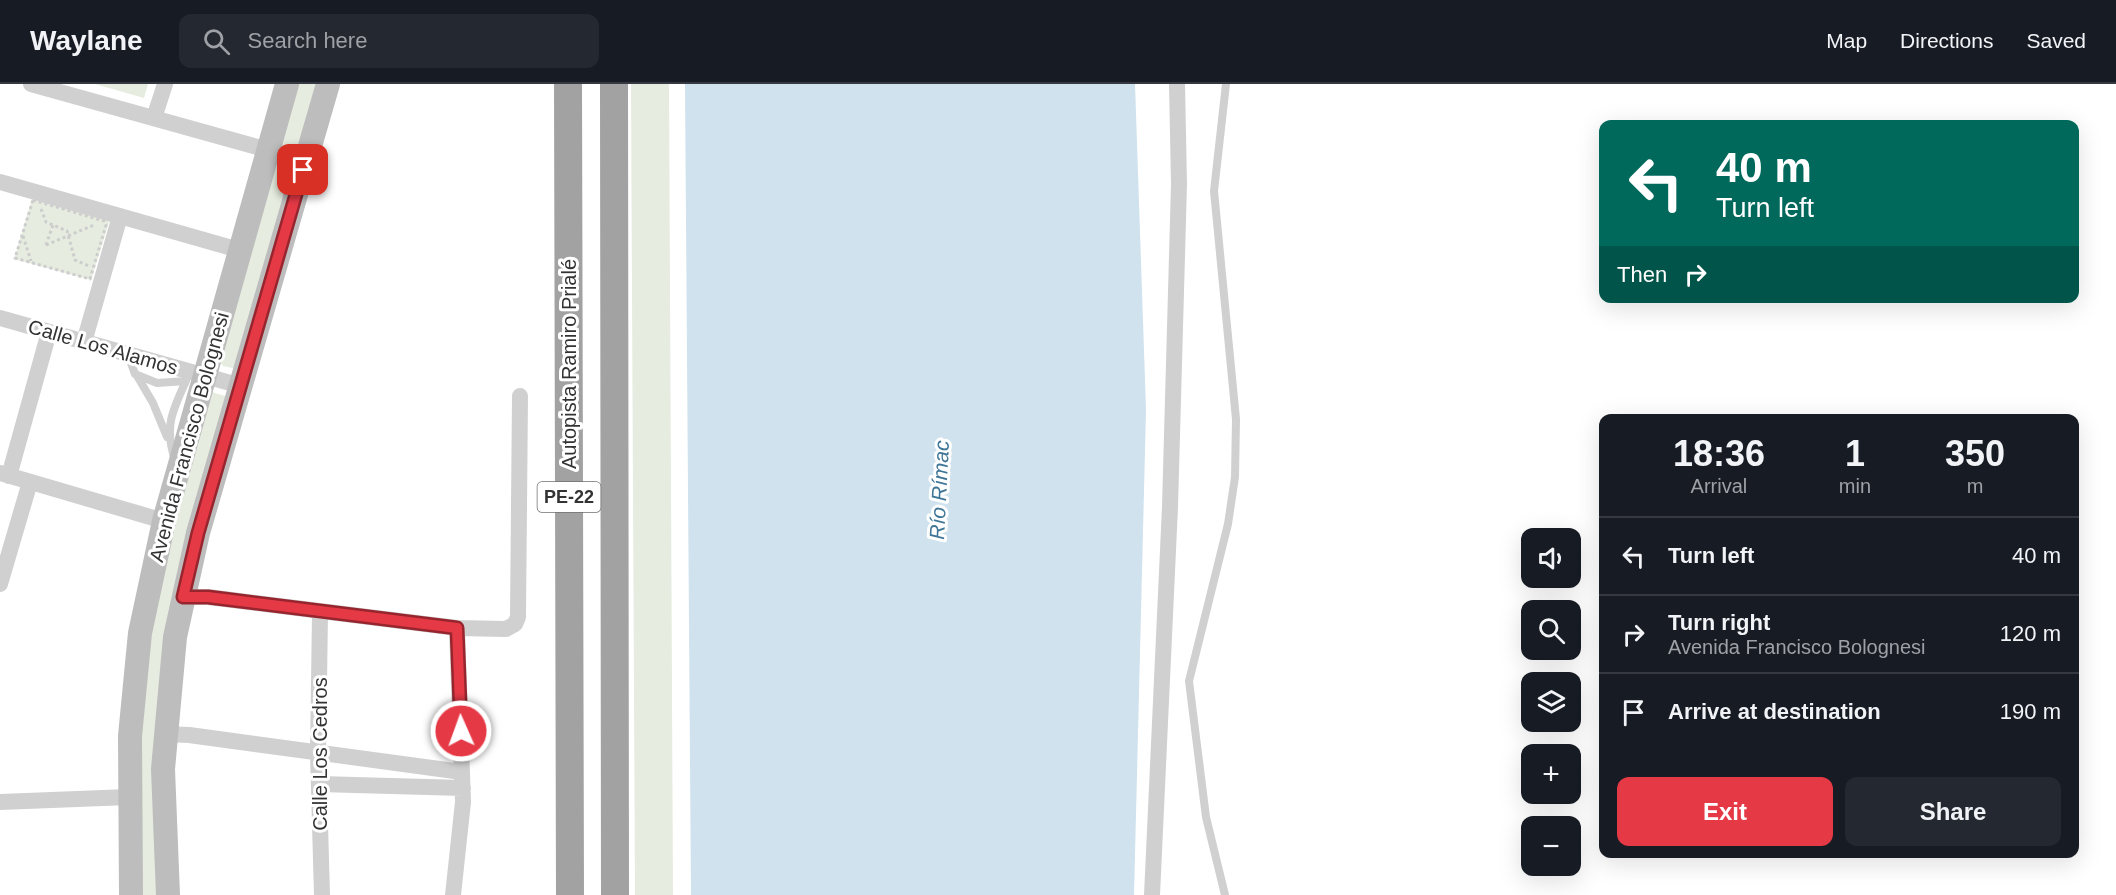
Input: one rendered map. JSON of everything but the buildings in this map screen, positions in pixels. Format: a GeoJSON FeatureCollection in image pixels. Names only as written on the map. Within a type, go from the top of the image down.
{"type":"FeatureCollection","features":[{"type":"Feature","properties":{"kind":"highway","name":"Autopista Ramiro Prialé"},"geometry":{"type":"LineString","coordinates":[[568,84],[570,895]]}},
{"type":"Feature","properties":{"kind":"highway","name":"PE-22"},"geometry":{"type":"LineString","coordinates":[[614,84],[615,895]]}},
{"type":"Feature","properties":{"kind":"main road","name":"Avenida Francisco Bolognesi"},"geometry":{"type":"LineString","coordinates":[[131,895],[130,736],[140,633],[164,521],[179,470],[193,376],[239,250],[287,84]]}},
{"type":"Feature","properties":{"kind":"main road","name":"Avenida Francisco Bolognesi"},"geometry":{"type":"LineString","coordinates":[[168,895],[163,807],[165,734],[175,638],[183,597],[198,533],[328,84]]}},
{"type":"Feature","properties":{"kind":"street"},"geometry":{"type":"LineString","coordinates":[[31,84],[268,150]]}},
{"type":"Feature","properties":{"kind":"street"},"geometry":{"type":"LineString","coordinates":[[154,118],[165,84]]}},
{"type":"Feature","properties":{"kind":"street"},"geometry":{"type":"LineString","coordinates":[[1152,895],[1170,507],[1179,184],[1177,84]]}},
{"type":"Feature","properties":{"kind":"street"},"geometry":{"type":"LineString","coordinates":[[0,182],[112,219],[239,250]]}},
{"type":"Feature","properties":{"kind":"street"},"geometry":{"type":"LineString","coordinates":[[84,342],[112,219]]}},
{"type":"Feature","properties":{"kind":"street","name":"Calle Los Alamos"},"geometry":{"type":"LineString","coordinates":[[0,318],[127,354],[193,376],[241,386]]}},
{"type":"Feature","properties":{"kind":"street"},"geometry":{"type":"LineString","coordinates":[[49,332],[4,474],[164,521]]}},
{"type":"Feature","properties":{"kind":"street"},"geometry":{"type":"LineString","coordinates":[[183,597],[208,597],[320,613],[457,628],[506,629],[514,624],[518,617],[520,396]]}},
{"type":"Feature","properties":{"kind":"street"},"geometry":{"type":"LineString","coordinates":[[0,584],[30,482]]}},
{"type":"Feature","properties":{"kind":"street","name":"Calle Los Cedros"},"geometry":{"type":"LineString","coordinates":[[320,613],[318,753],[322,895]]}},
{"type":"Feature","properties":{"kind":"street"},"geometry":{"type":"LineString","coordinates":[[453,895],[462,780],[457,628]]}},
{"type":"Feature","properties":{"kind":"street"},"geometry":{"type":"LineString","coordinates":[[165,734],[318,753],[462,780]]}},
{"type":"Feature","properties":{"kind":"street"},"geometry":{"type":"LineString","coordinates":[[319,784],[462,780]]}},
{"type":"Feature","properties":{"kind":"street"},"geometry":{"type":"LineString","coordinates":[[0,802],[129,797]]}},
{"type":"Feature","properties":{"kind":"lane"},"geometry":{"type":"LineString","coordinates":[[1225,895],[1206,817],[1190,681],[1228,524],[1235,477],[1236,419],[1214,191],[1226,84]]}},
{"type":"Feature","properties":{"kind":"lane"},"geometry":{"type":"LineString","coordinates":[[127,354],[135,374],[153,403],[179,470]]}},
{"type":"Feature","properties":{"kind":"lane"},"geometry":{"type":"LineString","coordinates":[[135,374],[157,383],[193,376]]}},
{"type":"Feature","properties":{"kind":"lane"},"geometry":{"type":"LineString","coordinates":[[168,439],[175,405],[193,376]]}},
{"type":"Feature","properties":{"kind":"path"},"geometry":{"type":"LineString","coordinates":[[33,200],[112,219],[106,225],[90,279],[15,258],[33,200]]}},
{"type":"Feature","properties":{"kind":"path"},"geometry":{"type":"LineString","coordinates":[[39,202],[42,217],[67,231],[75,260],[93,268]]}},
{"type":"Feature","properties":{"kind":"path"},"geometry":{"type":"LineString","coordinates":[[53,225],[46,245],[112,219]]}},
{"type":"Feature","properties":{"kind":"path"},"geometry":{"type":"LineString","coordinates":[[23,234],[26,252],[32,262]]}},
{"type":"Feature","properties":{"kind":"shaded area"},"geometry":{"type":"Polygon","coordinates":[[[95,84],[148,84],[144,98],[95,84]]]}},
{"type":"Feature","properties":{"kind":"shaded area"},"geometry":{"type":"Polygon","coordinates":[[[295,84],[323,84],[237,369],[223,366],[217,356],[295,84]]]}},
{"type":"Feature","properties":{"kind":"shaded area"},"geometry":{"type":"Polygon","coordinates":[[[631,84],[669,84],[673,895],[635,895],[631,84]]]}},
{"type":"Feature","properties":{"kind":"shaded area"},"geometry":{"type":"Polygon","coordinates":[[[32,199],[110,219],[91,280],[14,259],[32,199]]]}},
{"type":"Feature","properties":{"kind":"shaded area"},"geometry":{"type":"Polygon","coordinates":[[[212,392],[225,396],[228,406],[192,532],[161,895],[138,895],[135,797],[154,596],[212,392]]]}},
{"type":"Feature","properties":{"kind":"water","name":"Río Rímac"},"geometry":{"type":"Polygon","coordinates":[[[685,84],[1135,84],[1146,410],[1134,895],[691,895],[685,84]]]}},
{"type":"Feature","properties":{"kind":"route"},"geometry":{"type":"LineString","coordinates":[[303,170],[198,533],[183,597],[208,597],[320,613],[457,628],[461,731]]}}]}
